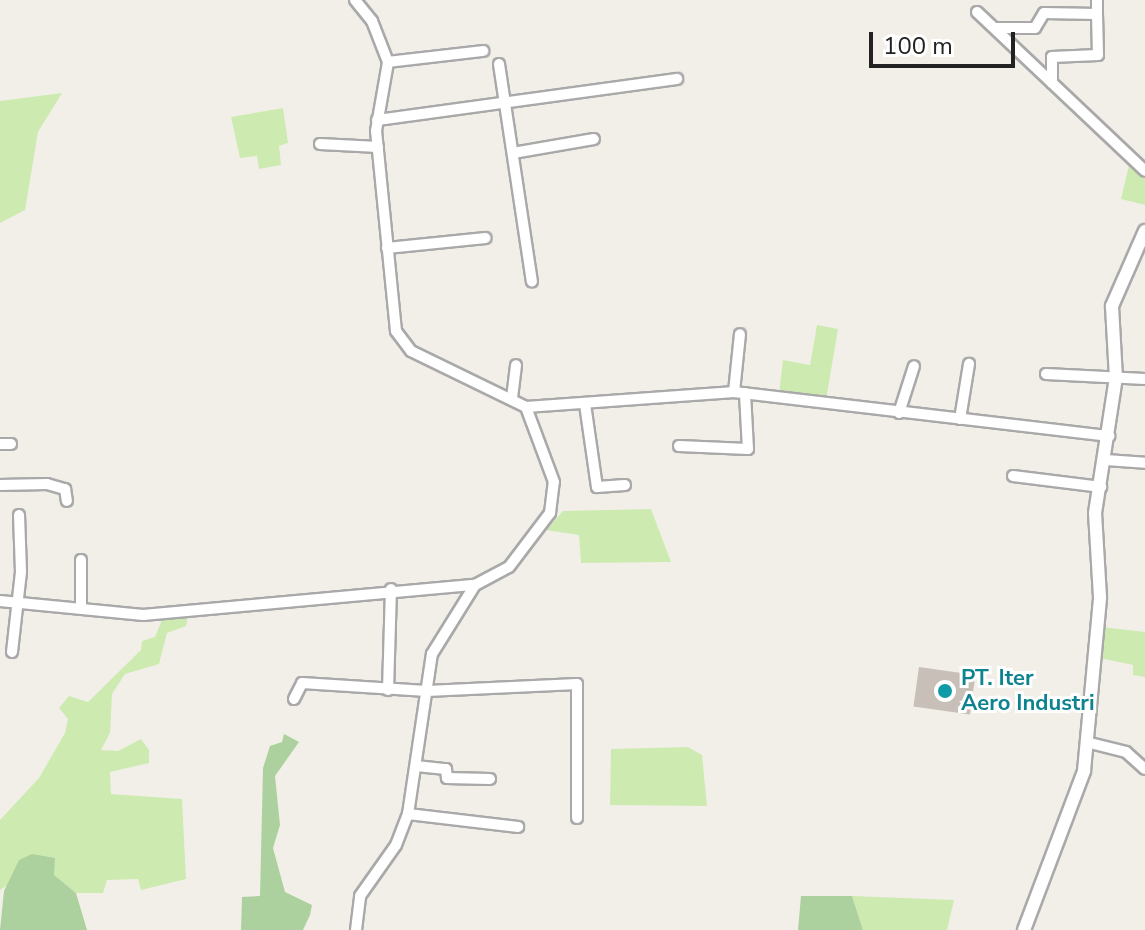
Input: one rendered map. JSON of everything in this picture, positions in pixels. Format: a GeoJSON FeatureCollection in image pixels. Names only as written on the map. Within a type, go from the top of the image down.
{"type":"FeatureCollection","features":[{"type":"Feature","properties":{"kind":"street"},"geometry":{"type":"LineString","coordinates":[[355,0],[372,21],[388,62],[377,120],[378,147],[393,321],[406,346],[526,407],[740,392],[1109,436]]}},
{"type":"Feature","properties":{"kind":"street"},"geometry":{"type":"LineString","coordinates":[[1052,83],[1052,57],[1099,54],[1097,0]]}},
{"type":"Feature","properties":{"kind":"street"},"geometry":{"type":"LineString","coordinates":[[977,12],[1145,171]]}},
{"type":"Feature","properties":{"kind":"street"},"geometry":{"type":"LineString","coordinates":[[995,28],[1035,28],[1044,13],[1097,14]]}},
{"type":"Feature","properties":{"kind":"street"},"geometry":{"type":"LineString","coordinates":[[388,62],[483,51]]}},
{"type":"Feature","properties":{"kind":"street"},"geometry":{"type":"LineString","coordinates":[[499,64],[532,282]]}},
{"type":"Feature","properties":{"kind":"street"},"geometry":{"type":"LineString","coordinates":[[377,120],[677,79]]}},
{"type":"Feature","properties":{"kind":"street"},"geometry":{"type":"LineString","coordinates":[[513,153],[594,139]]}},
{"type":"Feature","properties":{"kind":"street"},"geometry":{"type":"LineString","coordinates":[[320,144],[378,147]]}},
{"type":"Feature","properties":{"kind":"street"},"geometry":{"type":"LineString","coordinates":[[1024,930],[1078,794],[1100,597],[1095,513],[1106,460],[1116,378],[1112,306],[1145,231]]}},
{"type":"Feature","properties":{"kind":"street"},"geometry":{"type":"LineString","coordinates":[[387,248],[485,238]]}},
{"type":"Feature","properties":{"kind":"street"},"geometry":{"type":"LineString","coordinates":[[679,446],[748,449],[740,392],[740,334]]}},
{"type":"Feature","properties":{"kind":"street"},"geometry":{"type":"LineString","coordinates":[[960,419],[969,364]]}},
{"type":"Feature","properties":{"kind":"street"},"geometry":{"type":"LineString","coordinates":[[512,398],[516,365]]}},
{"type":"Feature","properties":{"kind":"street"},"geometry":{"type":"LineString","coordinates":[[899,413],[914,366]]}},
{"type":"Feature","properties":{"kind":"street"},"geometry":{"type":"LineString","coordinates":[[1046,374],[1145,379]]}},
{"type":"Feature","properties":{"kind":"street"},"geometry":{"type":"LineString","coordinates":[[585,404],[597,487],[625,485]]}},
{"type":"Feature","properties":{"kind":"street"},"geometry":{"type":"LineString","coordinates":[[0,601],[81,605],[143,615],[272,604],[391,589],[475,585],[509,567],[553,502],[554,482],[526,407]]}},
{"type":"Feature","properties":{"kind":"street"},"geometry":{"type":"LineString","coordinates":[[1106,460],[1145,463]]}},
{"type":"Feature","properties":{"kind":"street"},"geometry":{"type":"LineString","coordinates":[[1013,476],[1101,487]]}},
{"type":"Feature","properties":{"kind":"street"},"geometry":{"type":"LineString","coordinates":[[0,485],[47,484],[65,489],[67,501]]}},
{"type":"Feature","properties":{"kind":"street"},"geometry":{"type":"LineString","coordinates":[[12,652],[17,603],[19,515]]}},
{"type":"Feature","properties":{"kind":"street"},"geometry":{"type":"LineString","coordinates":[[81,560],[81,605]]}},
{"type":"Feature","properties":{"kind":"street"},"geometry":{"type":"LineString","coordinates":[[356,930],[360,896],[396,845],[408,814],[432,654],[475,585]]}},
{"type":"Feature","properties":{"kind":"street"},"geometry":{"type":"LineString","coordinates":[[388,690],[391,589]]}},
{"type":"Feature","properties":{"kind":"street"},"geometry":{"type":"LineString","coordinates":[[294,699],[302,683],[427,691],[577,684],[577,818]]}},
{"type":"Feature","properties":{"kind":"street"},"geometry":{"type":"LineString","coordinates":[[1086,742],[1126,752],[1145,769]]}},
{"type":"Feature","properties":{"kind":"street"},"geometry":{"type":"LineString","coordinates":[[416,766],[446,769],[447,778],[490,779]]}},
{"type":"Feature","properties":{"kind":"street"},"geometry":{"type":"LineString","coordinates":[[408,814],[518,827]]}},
{"type":"Feature","properties":{"kind":"green space"},"geometry":{"type":"Polygon","coordinates":[[[62,93],[38,132],[25,210],[0,223],[0,101],[62,93]]]}},
{"type":"Feature","properties":{"kind":"green space"},"geometry":{"type":"Polygon","coordinates":[[[283,108],[288,143],[279,146],[281,165],[259,169],[257,156],[240,158],[231,117],[283,108]]]}},
{"type":"Feature","properties":{"kind":"green space"},"geometry":{"type":"Polygon","coordinates":[[[1130,161],[1145,176],[1145,205],[1121,199],[1130,161]]]}},
{"type":"Feature","properties":{"kind":"green space"},"geometry":{"type":"Polygon","coordinates":[[[817,325],[838,329],[826,400],[779,394],[783,360],[810,365],[817,325]]]}},
{"type":"Feature","properties":{"kind":"green space"},"geometry":{"type":"Polygon","coordinates":[[[651,509],[671,562],[581,563],[579,535],[546,530],[563,511],[651,509]]]}},
{"type":"Feature","properties":{"kind":"green space"},"geometry":{"type":"Polygon","coordinates":[[[188,616],[186,626],[167,633],[159,664],[125,674],[112,694],[110,733],[101,750],[118,751],[141,739],[149,750],[149,763],[110,772],[111,794],[182,799],[186,879],[141,890],[138,879],[107,880],[103,893],[76,893],[53,875],[15,869],[12,882],[0,890],[0,820],[39,778],[65,733],[68,719],[59,708],[69,696],[88,702],[141,650],[142,641],[155,637],[162,620],[188,616]]]}},
{"type":"Feature","properties":{"kind":"green space"},"geometry":{"type":"Polygon","coordinates":[[[1102,627],[1145,632],[1145,677],[1133,675],[1133,665],[1100,658],[1102,627]]]}},
{"type":"Feature","properties":{"kind":"green space"},"geometry":{"type":"Polygon","coordinates":[[[284,734],[299,742],[275,776],[280,825],[273,848],[285,892],[312,905],[310,915],[303,930],[241,930],[242,897],[260,896],[263,768],[270,746],[282,742],[284,734]]]}},
{"type":"Feature","properties":{"kind":"green space"},"geometry":{"type":"Polygon","coordinates":[[[688,747],[702,755],[707,806],[610,805],[611,749],[688,747]]]}},
{"type":"Feature","properties":{"kind":"green space"},"geometry":{"type":"Polygon","coordinates":[[[32,854],[55,858],[54,875],[76,893],[87,930],[0,930],[4,891],[19,860],[32,854]]]}},
{"type":"Feature","properties":{"kind":"green space"},"geometry":{"type":"Polygon","coordinates":[[[801,896],[852,896],[863,930],[798,930],[801,896]]]}},
{"type":"Feature","properties":{"kind":"green space"},"geometry":{"type":"Polygon","coordinates":[[[852,896],[954,900],[947,930],[863,930],[852,896]]]}},
{"type":"Feature","properties":{"kind":"building","name":"PT. Iter Aero Industri"},"geometry":{"type":"Polygon","coordinates":[[[919,667],[975,675],[970,715],[913,707],[919,667]]]}},
{"type":"Feature","properties":{"kind":"place","name":"PT. Iter Aero Industri"},"geometry":{"type":"Point","coordinates":[945,691]}}]}
